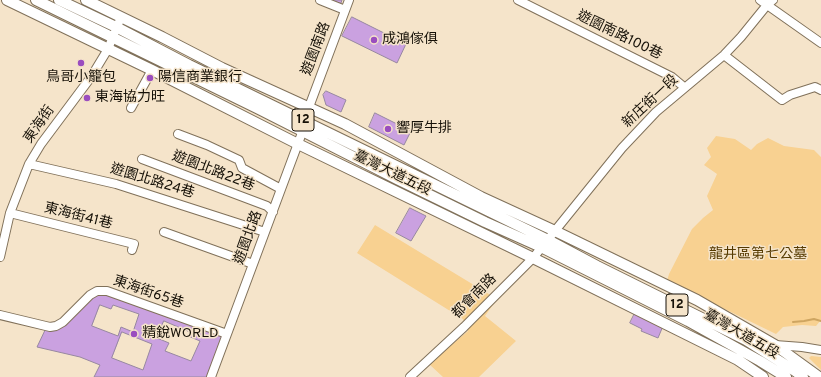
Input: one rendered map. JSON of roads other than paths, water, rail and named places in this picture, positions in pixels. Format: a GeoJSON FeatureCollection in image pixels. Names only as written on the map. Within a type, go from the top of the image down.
{"type":"FeatureCollection","features":[{"type":"Feature","properties":{"kind":"main road","name":"臺灣大道五段"},"geometry":{"type":"LineString","coordinates":[[7,0],[152,70],[298,144],[533,258],[738,360],[762,377]]}},
{"type":"Feature","properties":{"kind":"main road","name":"臺灣大道五段"},"geometry":{"type":"LineString","coordinates":[[36,0],[259,109],[304,127]]}},
{"type":"Feature","properties":{"kind":"main road","name":"臺灣大道五段"},"geometry":{"type":"LineString","coordinates":[[59,0],[162,37],[222,68],[345,124],[481,197],[697,300],[775,345],[819,377]]}},
{"type":"Feature","properties":{"kind":"main road","name":"臺灣大道五段"},"geometry":{"type":"LineString","coordinates":[[86,0],[189,65],[403,182],[484,222],[544,244],[597,266],[746,340],[803,377]]}},
{"type":"Feature","properties":{"kind":"main road","name":"臺灣大道五段"},"geometry":{"type":"LineString","coordinates":[[544,244],[688,321],[786,377]]}},
{"type":"Feature","properties":{"kind":"street"},"geometry":{"type":"LineString","coordinates":[[320,0],[345,10]]}},
{"type":"Feature","properties":{"kind":"street","name":"遊園南路"},"geometry":{"type":"LineString","coordinates":[[309,107],[349,0]]}},
{"type":"Feature","properties":{"kind":"street","name":"遊園南路100巷"},"geometry":{"type":"LineString","coordinates":[[518,0],[672,77],[684,87]]}},
{"type":"Feature","properties":{"kind":"street"},"geometry":{"type":"LineString","coordinates":[[767,2],[821,43]]}},
{"type":"Feature","properties":{"kind":"street","name":"新庄街一段"},"geometry":{"type":"LineString","coordinates":[[555,231],[622,148],[656,112],[724,55],[741,37],[767,2]]}},
{"type":"Feature","properties":{"kind":"street","name":"東海街"},"geometry":{"type":"LineString","coordinates":[[1,253],[10,213],[29,164],[41,144],[91,77],[108,50],[119,22]]}},
{"type":"Feature","properties":{"kind":"street"},"geometry":{"type":"LineString","coordinates":[[724,55],[782,100],[790,95],[815,87],[821,90]]}},
{"type":"Feature","properties":{"kind":"street"},"geometry":{"type":"LineString","coordinates":[[131,108],[152,70]]}},
{"type":"Feature","properties":{"kind":"street","name":"遊園北路"},"geometry":{"type":"LineString","coordinates":[[211,377],[298,144],[309,107]]}},
{"type":"Feature","properties":{"kind":"street"},"geometry":{"type":"LineString","coordinates":[[178,134],[207,145],[239,160],[242,168],[281,189]]}},
{"type":"Feature","properties":{"kind":"street","name":"遊園北路22巷"},"geometry":{"type":"LineString","coordinates":[[142,159],[267,206],[273,212]]}},
{"type":"Feature","properties":{"kind":"street","name":"遊園北路24巷"},"geometry":{"type":"LineString","coordinates":[[29,164],[116,184],[265,232]]}},
{"type":"Feature","properties":{"kind":"street","name":"東海街41巷"},"geometry":{"type":"LineString","coordinates":[[10,213],[134,244],[132,250]]}},
{"type":"Feature","properties":{"kind":"street","name":"都會南路"},"geometry":{"type":"LineString","coordinates":[[410,377],[464,327],[533,258],[555,231]]}},
{"type":"Feature","properties":{"kind":"street"},"geometry":{"type":"LineString","coordinates":[[164,232],[253,264]]}},
{"type":"Feature","properties":{"kind":"street","name":"東海街65巷"},"geometry":{"type":"LineString","coordinates":[[0,315],[50,327],[56,326],[63,322],[90,295],[98,291],[106,290],[227,334]]}},
{"type":"Feature","properties":{"kind":"street"},"geometry":{"type":"LineString","coordinates":[[746,340],[821,350]]}},
{"type":"Feature","properties":{"kind":"waterway"},"geometry":{"type":"LineString","coordinates":[[793,322],[814,319],[821,321]]}},
{"type":"Feature","properties":{"kind":"place","name":"成鴻傢俱"},"geometry":{"type":"Point","coordinates":[374,40]}},
{"type":"Feature","properties":{"kind":"place","name":"鳥哥小籠包"},"geometry":{"type":"Point","coordinates":[81,63]}},
{"type":"Feature","properties":{"kind":"place","name":"陽信商業銀行"},"geometry":{"type":"Point","coordinates":[150,78]}},
{"type":"Feature","properties":{"kind":"place","name":"東海協力旺"},"geometry":{"type":"Point","coordinates":[87,98]}},
{"type":"Feature","properties":{"kind":"place","name":"響厚牛排"},"geometry":{"type":"Point","coordinates":[388,129]}},
{"type":"Feature","properties":{"kind":"place","name":"精銳WORLD"},"geometry":{"type":"Point","coordinates":[134,334]}},
{"type":"Feature","properties":{"kind":"park label","name":"龍井區第七公墓"},"geometry":{"type":"Point","coordinates":[758,255]}}]}
